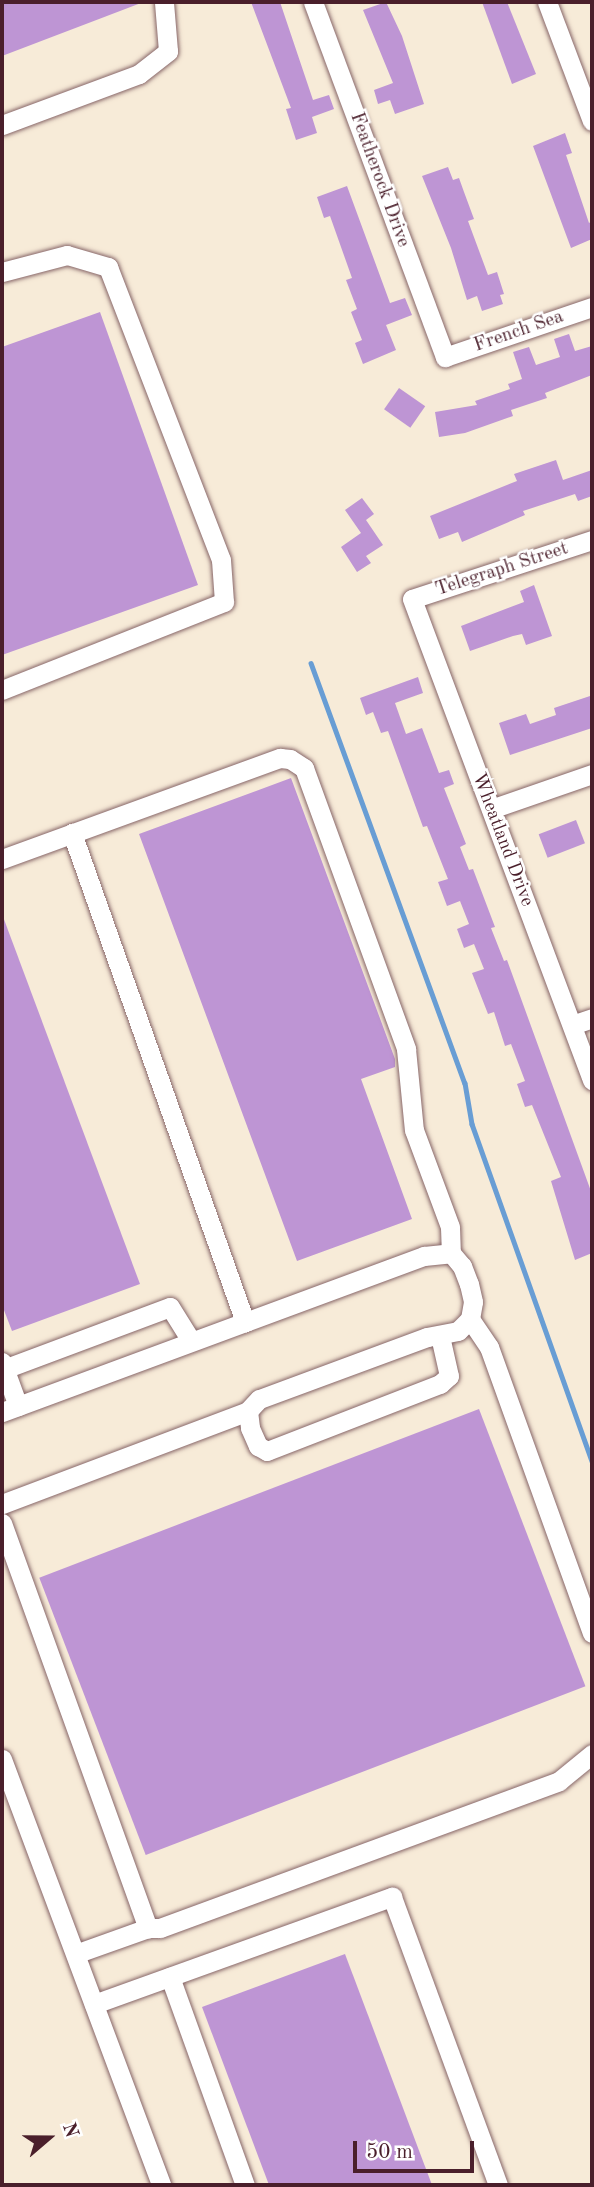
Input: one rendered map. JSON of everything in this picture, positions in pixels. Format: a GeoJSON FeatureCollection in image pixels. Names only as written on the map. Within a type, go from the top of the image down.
{"type":"FeatureCollection","features":[{"type":"Feature","properties":{"kind":"street"},"geometry":{"type":"LineString","coordinates":[[2,125],[139,74],[168,51],[164,2]]}},
{"type":"Feature","properties":{"kind":"street","name":"Featherock Drive"},"geometry":{"type":"LineString","coordinates":[[313,2],[445,357]]}},
{"type":"Feature","properties":{"kind":"street"},"geometry":{"type":"LineString","coordinates":[[547,2],[592,121]]}},
{"type":"Feature","properties":{"kind":"street"},"geometry":{"type":"LineString","coordinates":[[2,272],[67,254],[108,267],[221,560],[224,602],[2,690]]}},
{"type":"Feature","properties":{"kind":"street","name":"French Sea"},"geometry":{"type":"LineString","coordinates":[[445,357],[592,307]]}},
{"type":"Feature","properties":{"kind":"street","name":"Telegraph Street"},"geometry":{"type":"LineString","coordinates":[[412,599],[592,540]]}},
{"type":"Feature","properties":{"kind":"street","name":"Wheatland Drive"},"geometry":{"type":"LineString","coordinates":[[412,599],[592,1080]]}},
{"type":"Feature","properties":{"kind":"street"},"geometry":{"type":"LineString","coordinates":[[2,859],[280,758],[290,759],[304,768],[406,1049],[415,1130],[450,1227],[451,1253],[462,1266],[473,1302],[470,1319],[458,1331],[427,1337],[259,1399],[248,1411],[2,1504]]}},
{"type":"Feature","properties":{"kind":"street"},"geometry":{"type":"LineString","coordinates":[[491,809],[592,774]]}},
{"type":"Feature","properties":{"kind":"street"},"geometry":{"type":"LineString","coordinates":[[72,833],[245,1322]]}},
{"type":"Feature","properties":{"kind":"street"},"geometry":{"type":"LineString","coordinates":[[572,1025],[592,1018]]}},
{"type":"Feature","properties":{"kind":"street"},"geometry":{"type":"LineString","coordinates":[[191,1342],[170,1307],[3,1365],[10,1409],[424,1256],[451,1253]]}},
{"type":"Feature","properties":{"kind":"street"},"geometry":{"type":"LineString","coordinates":[[470,1319],[489,1347],[592,1633]]}},
{"type":"Feature","properties":{"kind":"street"},"geometry":{"type":"LineString","coordinates":[[248,1411],[250,1428],[258,1446],[267,1451],[428,1389],[449,1376],[440,1336]]}},
{"type":"Feature","properties":{"kind":"street"},"geometry":{"type":"LineString","coordinates":[[2,1523],[148,1928]]}},
{"type":"Feature","properties":{"kind":"street"},"geometry":{"type":"LineString","coordinates":[[75,1954],[148,1928],[160,1928],[559,1781],[592,1754]]}},
{"type":"Feature","properties":{"kind":"street"},"geometry":{"type":"LineString","coordinates":[[2,1759],[162,2185]]}},
{"type":"Feature","properties":{"kind":"street"},"geometry":{"type":"LineString","coordinates":[[94,2004],[391,1897],[498,2185]]}},
{"type":"Feature","properties":{"kind":"street"},"geometry":{"type":"LineString","coordinates":[[170,1977],[246,2185]]}},
{"type":"Feature","properties":{"kind":"building"},"geometry":{"type":"Polygon","coordinates":[[[2,2],[140,2],[141,3],[2,56],[2,2]]]}},
{"type":"Feature","properties":{"kind":"building"},"geometry":{"type":"Polygon","coordinates":[[[251,2],[280,2],[313,100],[329,95],[334,109],[312,117],[317,133],[296,140],[286,109],[291,108],[251,2]]]}},
{"type":"Feature","properties":{"kind":"building"},"geometry":{"type":"Polygon","coordinates":[[[386,2],[402,36],[424,104],[395,114],[390,100],[378,104],[374,90],[393,83],[363,10],[386,2]]]}},
{"type":"Feature","properties":{"kind":"building"},"geometry":{"type":"Polygon","coordinates":[[[482,2],[507,2],[536,74],[512,84],[482,2]]]}},
{"type":"Feature","properties":{"kind":"building"},"geometry":{"type":"Polygon","coordinates":[[[565,133],[572,153],[566,155],[589,223],[592,221],[592,239],[571,248],[533,146],[565,133]]]}},
{"type":"Feature","properties":{"kind":"building"},"geometry":{"type":"Polygon","coordinates":[[[448,167],[453,180],[459,178],[474,219],[468,221],[488,275],[497,272],[504,294],[500,295],[503,304],[482,311],[477,296],[467,300],[451,248],[422,176],[448,167]]]}},
{"type":"Feature","properties":{"kind":"building"},"geometry":{"type":"Polygon","coordinates":[[[347,186],[390,303],[405,298],[412,315],[386,325],[396,350],[363,364],[355,343],[362,340],[351,312],[357,309],[346,280],[352,278],[330,216],[324,218],[317,197],[347,186]]]}},
{"type":"Feature","properties":{"kind":"building"},"geometry":{"type":"Polygon","coordinates":[[[100,312],[198,585],[2,655],[2,347],[100,312]]]}},
{"type":"Feature","properties":{"kind":"building"},"geometry":{"type":"Polygon","coordinates":[[[569,334],[575,351],[592,346],[592,375],[545,393],[547,398],[511,410],[513,416],[465,433],[439,437],[435,412],[477,405],[475,401],[510,389],[508,384],[522,379],[513,352],[529,347],[536,365],[560,357],[554,339],[569,334]]]}},
{"type":"Feature","properties":{"kind":"building"},"geometry":{"type":"Polygon","coordinates":[[[399,388],[425,406],[410,428],[384,409],[399,388]]]}},
{"type":"Feature","properties":{"kind":"building"},"geometry":{"type":"Polygon","coordinates":[[[556,460],[563,480],[592,470],[592,496],[578,501],[575,494],[523,511],[525,515],[462,542],[458,532],[439,539],[430,516],[517,481],[514,474],[556,460]]]}},
{"type":"Feature","properties":{"kind":"building"},"geometry":{"type":"Polygon","coordinates":[[[362,498],[374,514],[366,520],[383,545],[366,556],[371,563],[357,572],[341,547],[361,533],[345,510],[362,498]]]}},
{"type":"Feature","properties":{"kind":"building"},"geometry":{"type":"Polygon","coordinates":[[[534,585],[552,636],[526,645],[522,634],[470,651],[461,626],[524,602],[520,591],[534,585]]]}},
{"type":"Feature","properties":{"kind":"building"},"geometry":{"type":"Polygon","coordinates":[[[418,677],[423,693],[395,703],[406,734],[422,728],[439,773],[449,770],[454,784],[444,788],[466,844],[460,847],[469,870],[473,869],[495,927],[491,928],[504,961],[507,960],[592,1194],[592,1253],[575,1260],[551,1181],[561,1177],[532,1105],[525,1107],[517,1084],[525,1081],[511,1044],[505,1046],[494,1012],[488,1014],[472,973],[484,969],[474,944],[464,948],[457,929],[469,924],[460,901],[447,906],[438,882],[448,879],[427,826],[423,827],[388,731],[381,733],[373,712],[366,715],[360,698],[418,677]]]}},
{"type":"Feature","properties":{"kind":"building"},"geometry":{"type":"Polygon","coordinates":[[[590,696],[592,728],[510,755],[499,723],[526,714],[530,724],[556,715],[554,708],[590,696]]]}},
{"type":"Feature","properties":{"kind":"building"},"geometry":{"type":"Polygon","coordinates":[[[291,778],[395,1059],[395,1067],[361,1079],[412,1219],[297,1261],[139,834],[291,778]]]}},
{"type":"Feature","properties":{"kind":"building"},"geometry":{"type":"Polygon","coordinates":[[[576,820],[585,843],[548,858],[539,834],[576,820]]]}},
{"type":"Feature","properties":{"kind":"building"},"geometry":{"type":"Polygon","coordinates":[[[2,914],[140,1284],[12,1331],[2,1305],[2,914]]]}},
{"type":"Feature","properties":{"kind":"building"},"geometry":{"type":"Polygon","coordinates":[[[479,1409],[585,1686],[146,1855],[39,1578],[479,1409]]]}},
{"type":"Feature","properties":{"kind":"building"},"geometry":{"type":"Polygon","coordinates":[[[345,1954],[432,2185],[269,2185],[202,2007],[345,1954]]]}},
{"type":"Feature","properties":{"kind":"waterway"},"geometry":{"type":"LineString","coordinates":[[311,663],[465,1083],[472,1124],[592,1461]]}}]}
